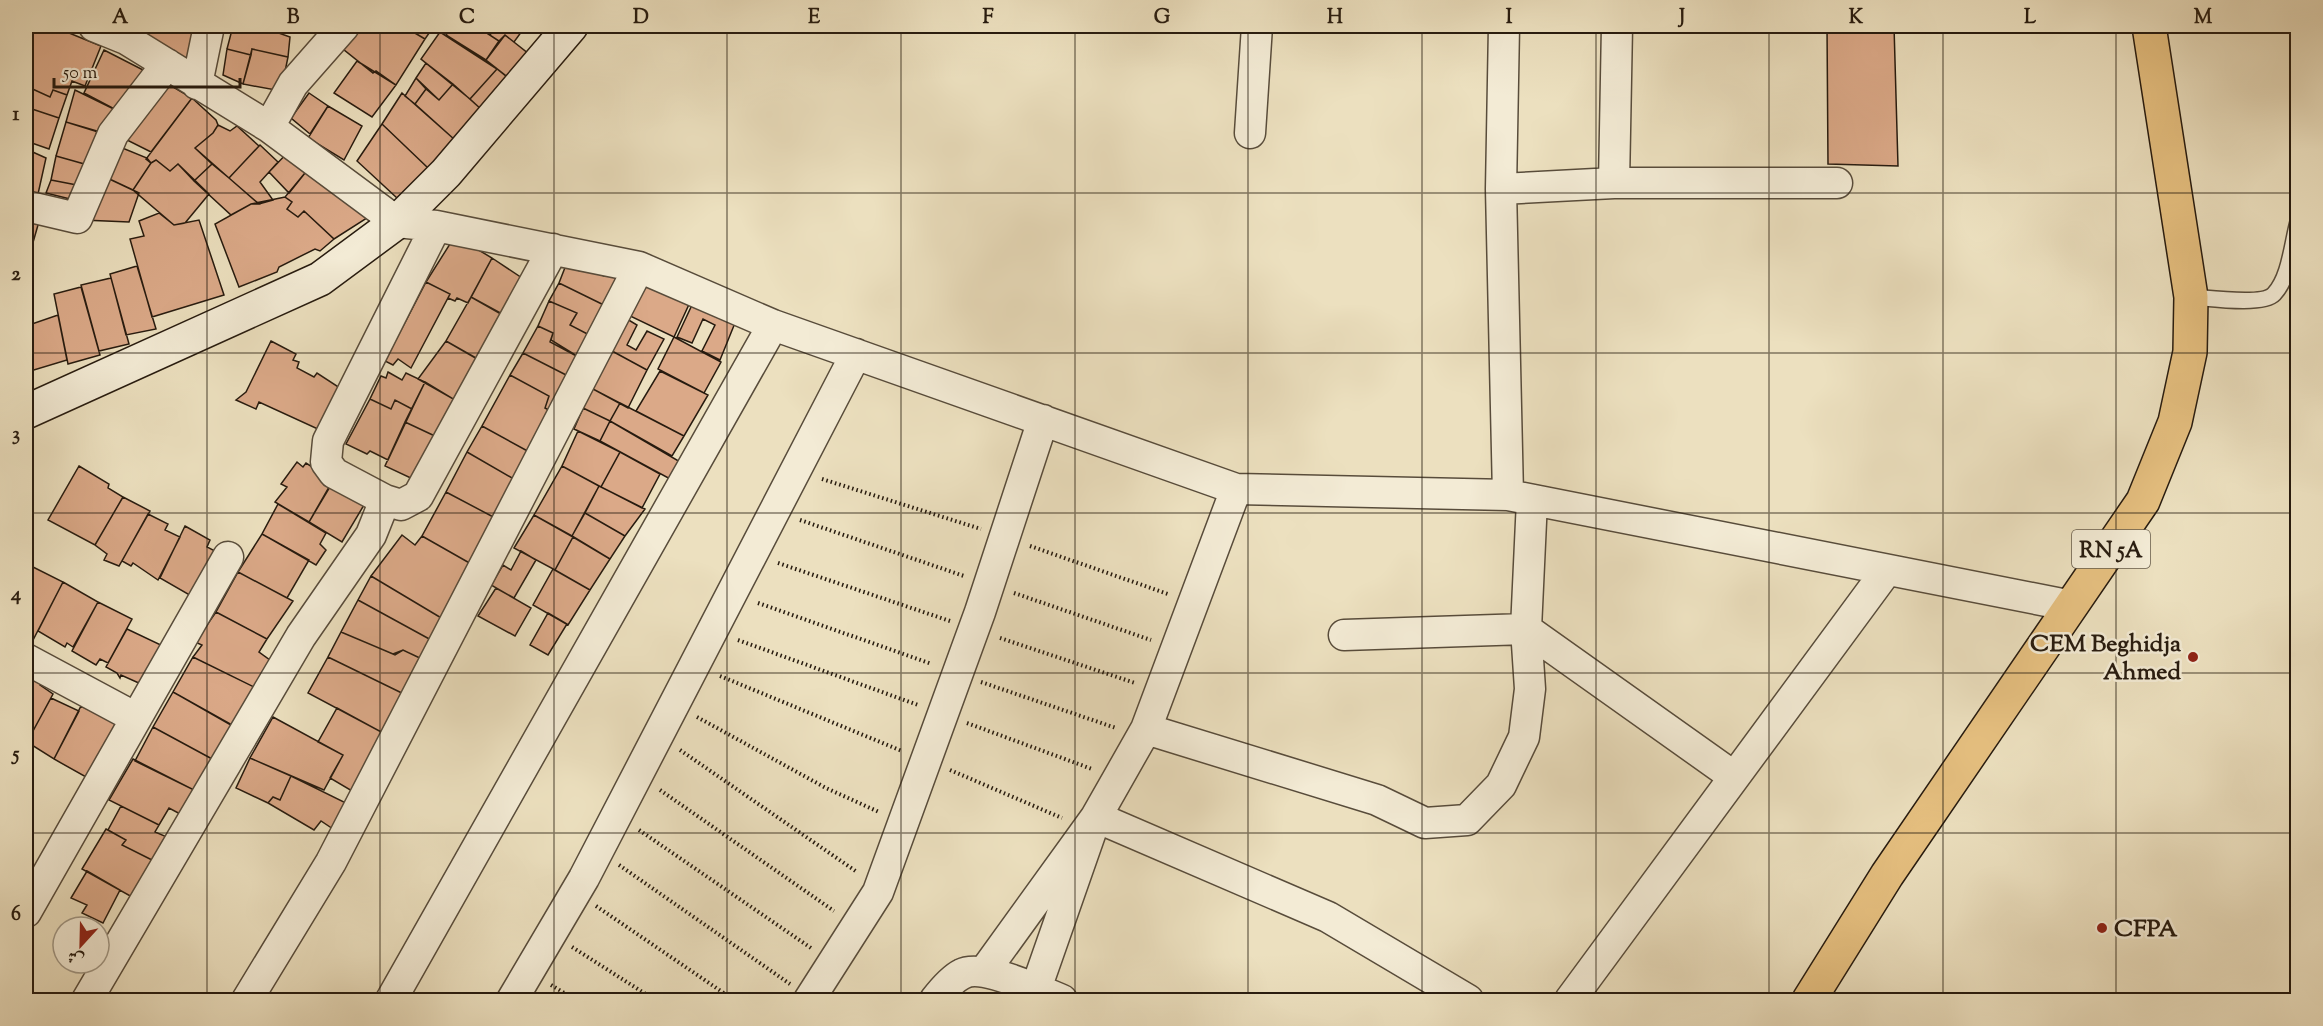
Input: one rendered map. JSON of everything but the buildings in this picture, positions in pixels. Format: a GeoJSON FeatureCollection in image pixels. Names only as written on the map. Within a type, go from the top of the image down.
{"type":"FeatureCollection","features":[{"type":"Feature","properties":{"kind":"main road"},"geometry":{"type":"LineString","coordinates":[[26,412],[320,279],[397,222],[446,173],[571,26]]}},
{"type":"Feature","properties":{"kind":"main road","name":"RN 5A"},"geometry":{"type":"LineString","coordinates":[[1809,1000],[1887,875],[2144,501],[2175,422],[2190,352],[2191,297],[2149,26]]}},
{"type":"Feature","properties":{"kind":"street"},"geometry":{"type":"LineString","coordinates":[[94,26],[126,39],[269,127],[397,222],[436,226],[639,267],[773,325],[1236,489],[1520,498],[2072,606]]}},
{"type":"Feature","properties":{"kind":"street"},"geometry":{"type":"LineString","coordinates":[[197,84],[209,26]]}},
{"type":"Feature","properties":{"kind":"street"},"geometry":{"type":"LineString","coordinates":[[269,127],[293,84],[344,26]]}},
{"type":"Feature","properties":{"kind":"street"},"geometry":{"type":"LineString","coordinates":[[1250,133],[1257,26]]}},
{"type":"Feature","properties":{"kind":"street"},"geometry":{"type":"LineString","coordinates":[[1144,733],[1377,800],[1425,823],[1467,820],[1501,785],[1524,737],[1530,689],[1501,189],[1504,26]]}},
{"type":"Feature","properties":{"kind":"street"},"geometry":{"type":"LineString","coordinates":[[1614,183],[1617,26]]}},
{"type":"Feature","properties":{"kind":"street"},"geometry":{"type":"LineString","coordinates":[[26,206],[77,218],[113,134],[167,64]]}},
{"type":"Feature","properties":{"kind":"street"},"geometry":{"type":"LineString","coordinates":[[1501,189],[1614,183],[1837,183]]}},
{"type":"Feature","properties":{"kind":"street"},"geometry":{"type":"LineString","coordinates":[[436,226],[328,441],[326,462],[334,473],[385,500],[401,505],[418,496],[553,249]]}},
{"type":"Feature","properties":{"kind":"street"},"geometry":{"type":"LineString","coordinates":[[247,1000],[331,862],[639,267]]}},
{"type":"Feature","properties":{"kind":"street"},"geometry":{"type":"LineString","coordinates":[[391,1000],[773,325]]}},
{"type":"Feature","properties":{"kind":"street"},"geometry":{"type":"LineString","coordinates":[[512,1000],[576,892],[856,354]]}},
{"type":"Feature","properties":{"kind":"street"},"geometry":{"type":"LineString","coordinates":[[809,999],[857,927],[880,887],[974,629],[1043,420]]}},
{"type":"Feature","properties":{"kind":"street"},"geometry":{"type":"LineString","coordinates":[[984,972],[1092,823],[1144,733],[1236,489]]}},
{"type":"Feature","properties":{"kind":"street"},"geometry":{"type":"LineString","coordinates":[[87,1000],[301,636],[371,535],[385,500]]}},
{"type":"Feature","properties":{"kind":"street"},"geometry":{"type":"LineString","coordinates":[[26,912],[228,558]]}},
{"type":"Feature","properties":{"kind":"street"},"geometry":{"type":"LineString","coordinates":[[1570,1000],[1887,570]]}},
{"type":"Feature","properties":{"kind":"street"},"geometry":{"type":"LineString","coordinates":[[1344,635],[1526,629],[1733,776]]}},
{"type":"Feature","properties":{"kind":"street"},"geometry":{"type":"LineString","coordinates":[[26,659],[136,718]]}},
{"type":"Feature","properties":{"kind":"street"},"geometry":{"type":"LineString","coordinates":[[935,1000],[964,973],[984,972],[1044,997],[1092,823]]}},
{"type":"Feature","properties":{"kind":"street"},"geometry":{"type":"LineString","coordinates":[[1092,823],[1328,916],[1468,1000]]}},
{"type":"Feature","properties":{"kind":"lane"},"geometry":{"type":"LineString","coordinates":[[2191,297],[2262,300],[2274,294],[2284,275],[2298,222]]}},
{"type":"Feature","properties":{"kind":"path"},"geometry":{"type":"LineString","coordinates":[[796,470],[1005,537],[1193,603]]}},
{"type":"Feature","properties":{"kind":"path"},"geometry":{"type":"LineString","coordinates":[[774,511],[1176,648]]}},
{"type":"Feature","properties":{"kind":"path"},"geometry":{"type":"LineString","coordinates":[[752,554],[1160,692]]}},
{"type":"Feature","properties":{"kind":"path"},"geometry":{"type":"LineString","coordinates":[[732,593],[958,674],[1144,733]]}},
{"type":"Feature","properties":{"kind":"path"},"geometry":{"type":"LineString","coordinates":[[712,630],[1118,779]]}},
{"type":"Feature","properties":{"kind":"path"},"geometry":{"type":"LineString","coordinates":[[694,666],[851,732],[1092,823]]}},
{"type":"Feature","properties":{"kind":"path"},"geometry":{"type":"LineString","coordinates":[[674,704],[825,788],[904,824]]}},
{"type":"Feature","properties":{"kind":"path"},"geometry":{"type":"LineString","coordinates":[[658,735],[880,887]]}},
{"type":"Feature","properties":{"kind":"path"},"geometry":{"type":"LineString","coordinates":[[638,775],[857,927]]}},
{"type":"Feature","properties":{"kind":"path"},"geometry":{"type":"LineString","coordinates":[[616,815],[834,963]]}},
{"type":"Feature","properties":{"kind":"path"},"geometry":{"type":"LineString","coordinates":[[598,850],[809,999]]}},
{"type":"Feature","properties":{"kind":"path"},"geometry":{"type":"LineString","coordinates":[[576,892],[734,1000]]}},
{"type":"Feature","properties":{"kind":"path"},"geometry":{"type":"LineString","coordinates":[[552,933],[655,1000]]}},
{"type":"Feature","properties":{"kind":"place","name":"CEM Beghidja Ahmed"},"geometry":{"type":"Point","coordinates":[2193,657]}},
{"type":"Feature","properties":{"kind":"place","name":"CFPA"},"geometry":{"type":"Point","coordinates":[2102,928]}}]}
